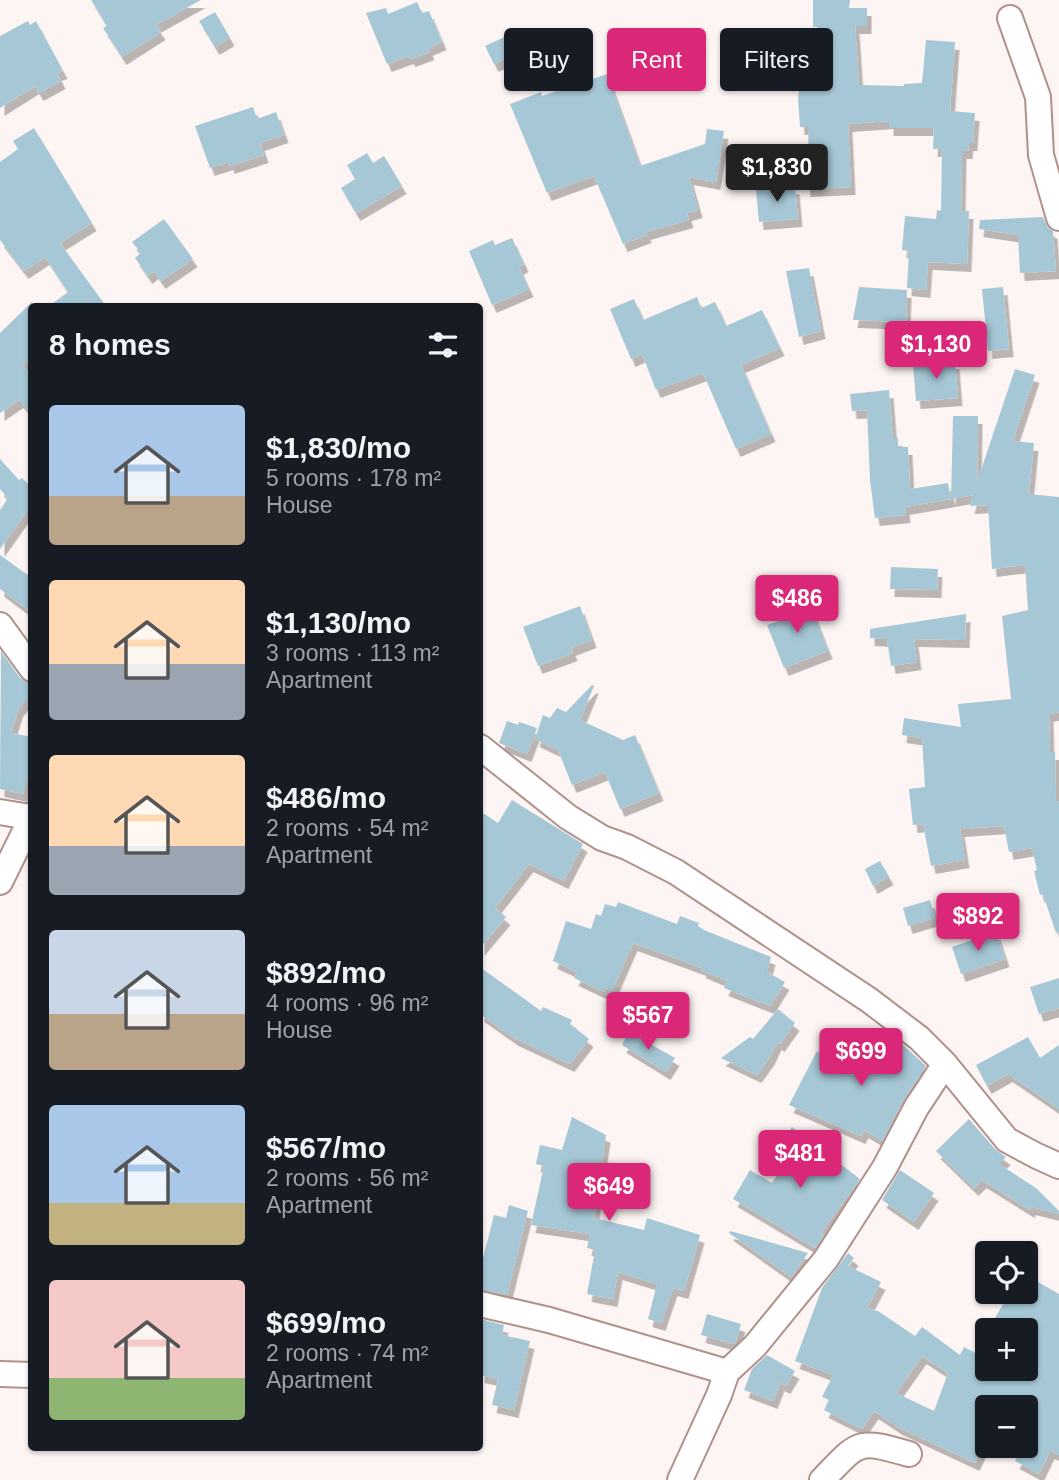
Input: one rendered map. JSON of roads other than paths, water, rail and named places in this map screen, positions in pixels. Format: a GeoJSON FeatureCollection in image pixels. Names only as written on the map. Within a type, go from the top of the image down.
{"type":"FeatureCollection","features":[{"type":"Feature","properties":{"kind":"street"},"geometry":{"type":"LineString","coordinates":[[1010,18],[1038,97],[1041,155],[1059,218]]}},
{"type":"Feature","properties":{"kind":"street"},"geometry":{"type":"LineString","coordinates":[[0,625],[28,664]]}},
{"type":"Feature","properties":{"kind":"street"},"geometry":{"type":"LineString","coordinates":[[483,749],[568,817],[602,838],[627,847],[676,872],[859,993],[919,1038],[945,1063],[1007,1140],[1059,1166]]}},
{"type":"Feature","properties":{"kind":"street"},"geometry":{"type":"LineString","coordinates":[[0,812],[28,816]]}},
{"type":"Feature","properties":{"kind":"street"},"geometry":{"type":"LineString","coordinates":[[0,882],[28,822]]}},
{"type":"Feature","properties":{"kind":"street"},"geometry":{"type":"LineString","coordinates":[[680,1480],[715,1405],[727,1372],[755,1346],[826,1259],[885,1167],[916,1108],[945,1063]]}},
{"type":"Feature","properties":{"kind":"street"},"geometry":{"type":"LineString","coordinates":[[483,1305],[549,1320],[727,1372]]}},
{"type":"Feature","properties":{"kind":"street"},"geometry":{"type":"LineString","coordinates":[[0,1374],[28,1375]]}},
{"type":"Feature","properties":{"kind":"street"},"geometry":{"type":"LineString","coordinates":[[822,1480],[856,1447],[864,1444],[909,1454]]}}]}
